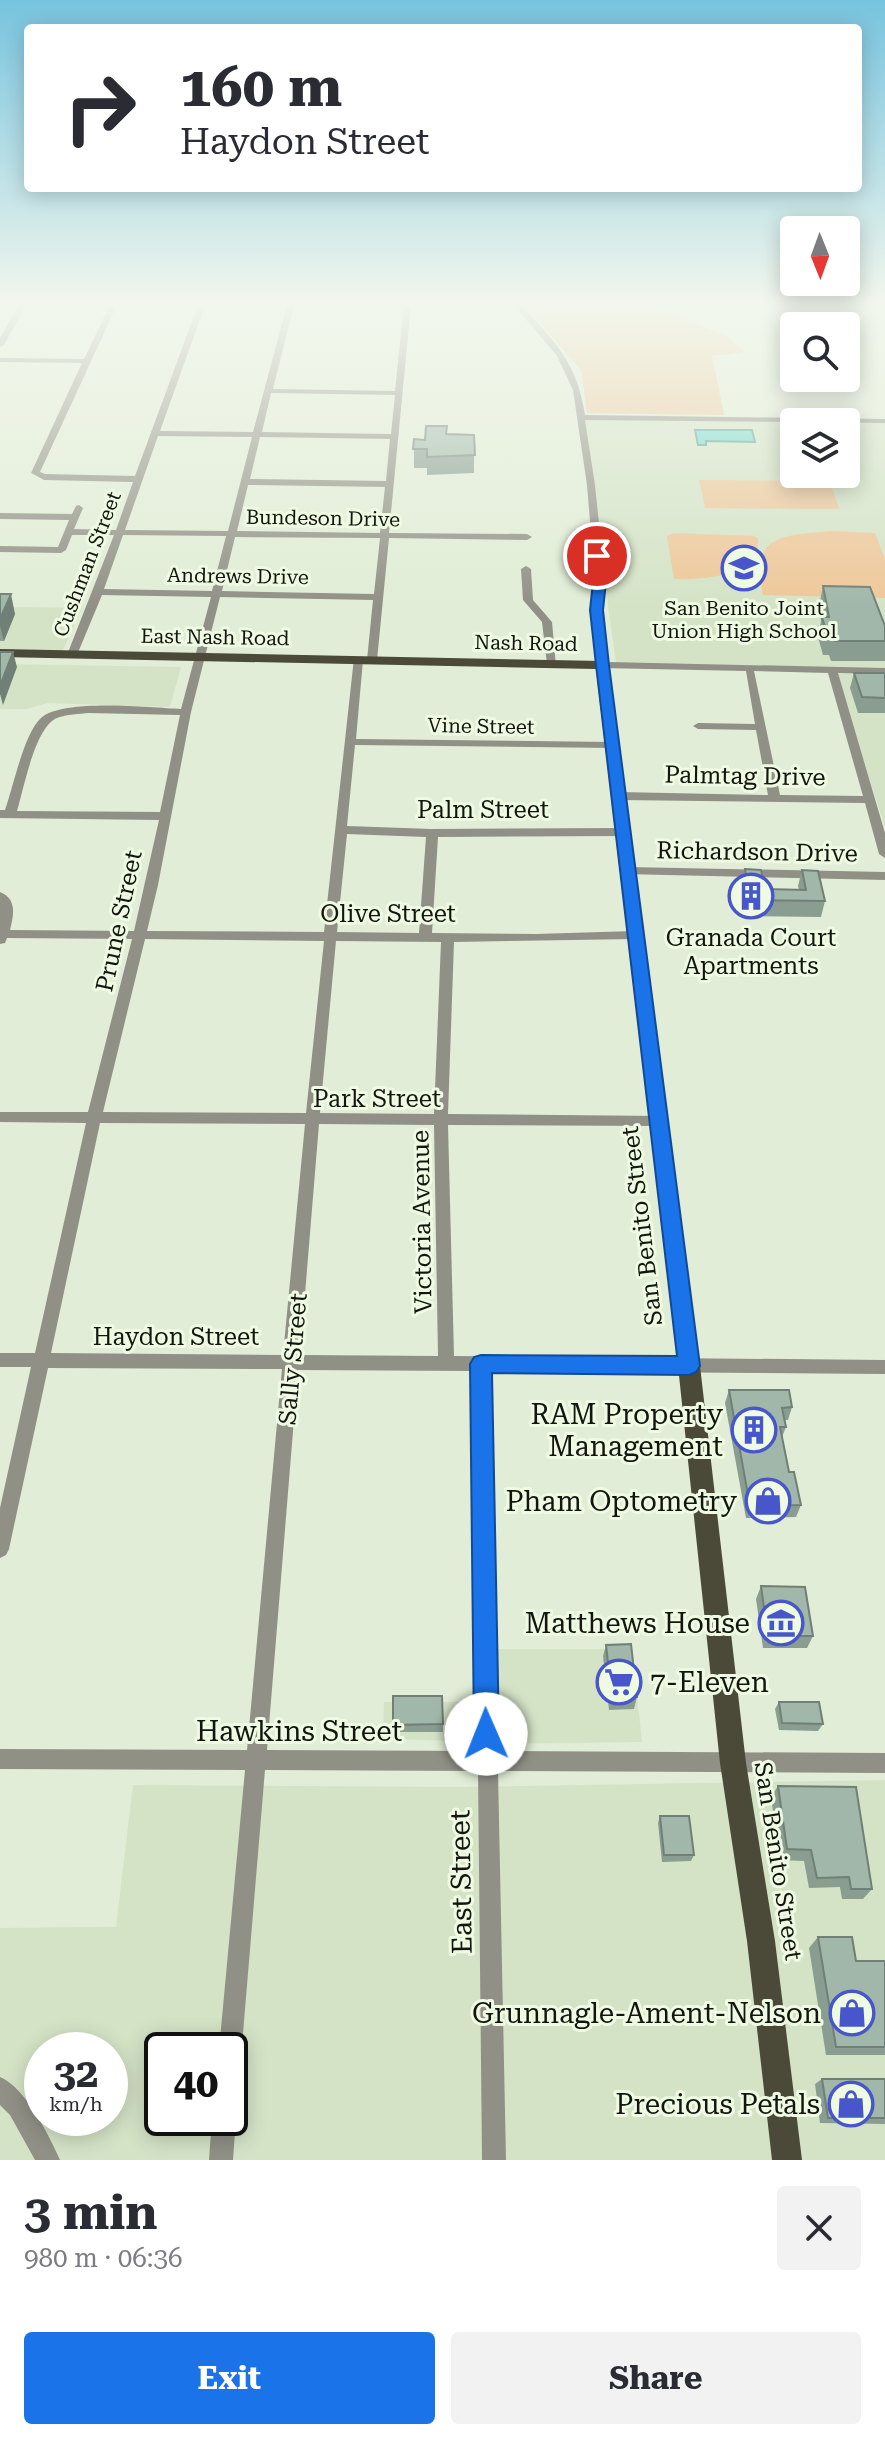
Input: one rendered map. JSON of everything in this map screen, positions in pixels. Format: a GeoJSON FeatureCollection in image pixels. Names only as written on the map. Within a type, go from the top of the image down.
{"type":"FeatureCollection","features":[{"type":"Feature","properties":{"kind":"main road","name":"East Nash Road"},"geometry":{"type":"LineString","coordinates":[[0,653],[365,660]]}},
{"type":"Feature","properties":{"kind":"main road","name":"Nash Road"},"geometry":{"type":"LineString","coordinates":[[365,660],[602,665]]}},
{"type":"Feature","properties":{"kind":"main road","name":"San Benito Street"},"geometry":{"type":"LineString","coordinates":[[602,665],[660,1121],[733,1763],[761,1941],[787,2160]]}},
{"type":"Feature","properties":{"kind":"street"},"geometry":{"type":"LineString","coordinates":[[66,406],[35,473],[44,477],[138,479]]}},
{"type":"Feature","properties":{"kind":"street","name":"Cushman Street"},"geometry":{"type":"LineString","coordinates":[[72,655],[165,406]]}},
{"type":"Feature","properties":{"kind":"street","name":"Prune Street"},"geometry":{"type":"LineString","coordinates":[[0,1549],[94,1118],[140,934],[186,712],[265,406]]}},
{"type":"Feature","properties":{"kind":"street","name":"Sally Street"},"geometry":{"type":"LineString","coordinates":[[232,2032],[312,1121],[343,830],[349,742],[377,597],[398,406]]}},
{"type":"Feature","properties":{"kind":"street","name":"San Benito Street"},"geometry":{"type":"LineString","coordinates":[[578,406],[600,582],[597,610],[602,665]]}},
{"type":"Feature","properties":{"kind":"street"},"geometry":{"type":"LineString","coordinates":[[581,417],[885,421]]}},
{"type":"Feature","properties":{"kind":"street"},"geometry":{"type":"LineString","coordinates":[[155,433],[396,437]]}},
{"type":"Feature","properties":{"kind":"street"},"geometry":{"type":"LineString","coordinates":[[245,482],[390,484]]}},
{"type":"Feature","properties":{"kind":"street"},"geometry":{"type":"LineString","coordinates":[[0,516],[77,512],[61,550],[0,549]]}},
{"type":"Feature","properties":{"kind":"street","name":"Bundeson Drive"},"geometry":{"type":"LineString","coordinates":[[69,532],[527,537]]}},
{"type":"Feature","properties":{"kind":"street"},"geometry":{"type":"LineString","coordinates":[[526,569],[528,600],[547,622],[552,664]]}},
{"type":"Feature","properties":{"kind":"street","name":"Andrews Drive"},"geometry":{"type":"LineString","coordinates":[[98,592],[377,597]]}},
{"type":"Feature","properties":{"kind":"street","name":"Nash Road"},"geometry":{"type":"LineString","coordinates":[[602,665],[885,671]]}},
{"type":"Feature","properties":{"kind":"street"},"geometry":{"type":"LineString","coordinates":[[832,670],[885,854]]}},
{"type":"Feature","properties":{"kind":"street"},"geometry":{"type":"LineString","coordinates":[[750,673],[775,799]]}},
{"type":"Feature","properties":{"kind":"street"},"geometry":{"type":"LineString","coordinates":[[163,816],[5,814],[37,732],[51,716],[73,711],[186,712]]}},
{"type":"Feature","properties":{"kind":"street"},"geometry":{"type":"LineString","coordinates":[[698,726],[760,727]]}},
{"type":"Feature","properties":{"kind":"street","name":"Vine Street"},"geometry":{"type":"LineString","coordinates":[[349,742],[613,745]]}},
{"type":"Feature","properties":{"kind":"street","name":"Palmtag Drive"},"geometry":{"type":"LineString","coordinates":[[619,796],[870,800]]}},
{"type":"Feature","properties":{"kind":"street","name":"Palm Street"},"geometry":{"type":"LineString","coordinates":[[343,830],[623,832]]}},
{"type":"Feature","properties":{"kind":"street"},"geometry":{"type":"LineString","coordinates":[[425,936],[432,833]]}},
{"type":"Feature","properties":{"kind":"street","name":"Richardson Drive"},"geometry":{"type":"LineString","coordinates":[[628,871],[885,876]]}},
{"type":"Feature","properties":{"kind":"street"},"geometry":{"type":"LineString","coordinates":[[0,896],[6,902],[8,915],[1,937]]}},
{"type":"Feature","properties":{"kind":"street","name":"Olive Street"},"geometry":{"type":"LineString","coordinates":[[1,937],[140,934],[332,937],[635,935]]}},
{"type":"Feature","properties":{"kind":"street","name":"Victoria Avenue"},"geometry":{"type":"LineString","coordinates":[[446,1364],[441,1120],[448,936]]}},
{"type":"Feature","properties":{"kind":"street","name":"Park Street"},"geometry":{"type":"LineString","coordinates":[[0,1117],[660,1121]]}},
{"type":"Feature","properties":{"kind":"street","name":"Haydon Street"},"geometry":{"type":"LineString","coordinates":[[0,1360],[885,1367]]}},
{"type":"Feature","properties":{"kind":"street","name":"East Street"},"geometry":{"type":"LineString","coordinates":[[481,1364],[494,2160]]}},
{"type":"Feature","properties":{"kind":"street","name":"Hawkins Street"},"geometry":{"type":"LineString","coordinates":[[0,1759],[885,1763]]}},
{"type":"Feature","properties":{"kind":"street"},"geometry":{"type":"LineString","coordinates":[[0,2088],[18,2107],[48,2160]]}},
{"type":"Feature","properties":{"kind":"street"},"geometry":{"type":"LineString","coordinates":[[221,2160],[223,2136]]}},
{"type":"Feature","properties":{"kind":"shaded area"},"geometry":{"type":"Polygon","coordinates":[[[586,406],[722,406],[724,415],[587,413],[586,406]]]}},
{"type":"Feature","properties":{"kind":"shaded area","name":"San Benito Joint Union High School"},"geometry":{"type":"Polygon","coordinates":[[[582,417],[780,420],[780,488],[860,488],[860,422],[885,422],[885,827],[833,668],[616,663],[582,417]]]}},
{"type":"Feature","properties":{"kind":"shaded area"},"geometry":{"type":"Polygon","coordinates":[[[699,480],[780,481],[780,488],[832,488],[839,509],[705,508],[699,480]]]}},
{"type":"Feature","properties":{"kind":"shaded area"},"geometry":{"type":"Polygon","coordinates":[[[831,531],[875,533],[885,559],[885,598],[763,595],[761,560],[773,542],[784,537],[831,531]]]}},
{"type":"Feature","properties":{"kind":"shaded area"},"geometry":{"type":"Polygon","coordinates":[[[674,533],[758,538],[750,561],[728,574],[674,579],[667,536],[674,533]]]}},
{"type":"Feature","properties":{"kind":"shaded area"},"geometry":{"type":"Polygon","coordinates":[[[0,607],[82,608],[62,652],[0,651],[0,607]]]}},
{"type":"Feature","properties":{"kind":"shaded area"},"geometry":{"type":"Polygon","coordinates":[[[0,664],[181,667],[170,707],[48,703],[26,709],[0,709],[0,664]]]}},
{"type":"Feature","properties":{"kind":"shaded area"},"geometry":{"type":"Polygon","coordinates":[[[497,1649],[632,1649],[642,1742],[498,1744],[497,1649]]]}},
{"type":"Feature","properties":{"kind":"shaded area"},"geometry":{"type":"Polygon","coordinates":[[[384,1702],[461,1702],[462,1741],[383,1739],[384,1702]]]}},
{"type":"Feature","properties":{"kind":"shaded area"},"geometry":{"type":"Polygon","coordinates":[[[885,1780],[885,2160],[0,2160],[0,1928],[116,1927],[133,1785],[457,1787],[885,1780]]]}},
{"type":"Feature","properties":{"kind":"water"},"geometry":{"type":"Polygon","coordinates":[[[695,430],[752,430],[755,442],[706,441],[706,445],[698,445],[695,430]]]}},
{"type":"Feature","properties":{"kind":"building"},"geometry":{"type":"Polygon","coordinates":[[[426,426],[447,426],[446,434],[474,435],[475,455],[427,457],[427,449],[413,449],[414,439],[425,440],[426,426]]]}},
{"type":"Feature","properties":{"kind":"building"},"geometry":{"type":"Polygon","coordinates":[[[823,586],[870,587],[885,626],[885,641],[835,641],[834,635],[827,635],[822,617],[829,617],[823,586]]]}},
{"type":"Feature","properties":{"kind":"building"},"geometry":{"type":"Polygon","coordinates":[[[0,594],[11,594],[0,619],[0,594]]]}},
{"type":"Feature","properties":{"kind":"building"},"geometry":{"type":"Polygon","coordinates":[[[0,652],[13,652],[0,686],[0,652]]]}},
{"type":"Feature","properties":{"kind":"building"},"geometry":{"type":"Polygon","coordinates":[[[854,673],[885,673],[885,698],[862,697],[854,673]]]}},
{"type":"Feature","properties":{"kind":"building"},"geometry":{"type":"Polygon","coordinates":[[[745,869],[761,870],[765,889],[806,890],[802,870],[818,871],[825,901],[750,900],[745,869]]]}},
{"type":"Feature","properties":{"kind":"building"},"geometry":{"type":"Polygon","coordinates":[[[729,1390],[789,1390],[792,1407],[782,1408],[786,1427],[780,1427],[789,1472],[794,1472],[801,1505],[750,1506],[729,1390]]]}},
{"type":"Feature","properties":{"kind":"building","name":"Matthews House"},"geometry":{"type":"Polygon","coordinates":[[[761,1586],[805,1587],[813,1636],[768,1636],[761,1586]]]}},
{"type":"Feature","properties":{"kind":"building","name":"7-Eleven"},"geometry":{"type":"Polygon","coordinates":[[[631,1644],[637,1697],[612,1698],[606,1645],[631,1644]]]}},
{"type":"Feature","properties":{"kind":"building"},"geometry":{"type":"Polygon","coordinates":[[[393,1696],[442,1696],[443,1724],[393,1725],[393,1696]]]}},
{"type":"Feature","properties":{"kind":"building"},"geometry":{"type":"Polygon","coordinates":[[[779,1702],[819,1702],[823,1724],[782,1723],[779,1702]]]}},
{"type":"Feature","properties":{"kind":"building"},"geometry":{"type":"Polygon","coordinates":[[[778,1786],[856,1787],[872,1889],[851,1889],[849,1877],[817,1878],[811,1850],[787,1849],[778,1786]]]}},
{"type":"Feature","properties":{"kind":"building"},"geometry":{"type":"Polygon","coordinates":[[[660,1816],[689,1816],[694,1855],[664,1855],[660,1816]]]}},
{"type":"Feature","properties":{"kind":"building","name":"Grunnagle-Ament-Nelson"},"geometry":{"type":"Polygon","coordinates":[[[818,1937],[852,1937],[856,1961],[885,1961],[885,2047],[836,2047],[818,1937]]]}},
{"type":"Feature","properties":{"kind":"building","name":"Precious Petals"},"geometry":{"type":"Polygon","coordinates":[[[822,2079],[885,2079],[885,2118],[828,2118],[822,2079]]]}},
{"type":"Feature","properties":{"kind":"place","name":"San Benito Joint Union High School"},"geometry":{"type":"Point","coordinates":[744,568]}},
{"type":"Feature","properties":{"kind":"place","name":"Granada Court Apartments"},"geometry":{"type":"Point","coordinates":[751,896]}},
{"type":"Feature","properties":{"kind":"place","name":"RAM Property Management"},"geometry":{"type":"Point","coordinates":[754,1430]}},
{"type":"Feature","properties":{"kind":"place","name":"Pham Optometry"},"geometry":{"type":"Point","coordinates":[768,1501]}},
{"type":"Feature","properties":{"kind":"place","name":"Matthews House"},"geometry":{"type":"Point","coordinates":[781,1623]}},
{"type":"Feature","properties":{"kind":"place","name":"7-Eleven"},"geometry":{"type":"Point","coordinates":[619,1682]}},
{"type":"Feature","properties":{"kind":"place","name":"Grunnagle-Ament-Nelson"},"geometry":{"type":"Point","coordinates":[852,2013]}},
{"type":"Feature","properties":{"kind":"place","name":"Precious Petals"},"geometry":{"type":"Point","coordinates":[851,2104]}},
{"type":"Feature","properties":{"kind":"route"},"geometry":{"type":"LineString","coordinates":[[486,1734],[481,1364],[689,1366],[602,665],[597,610],[600,582],[597,556]]}}]}
